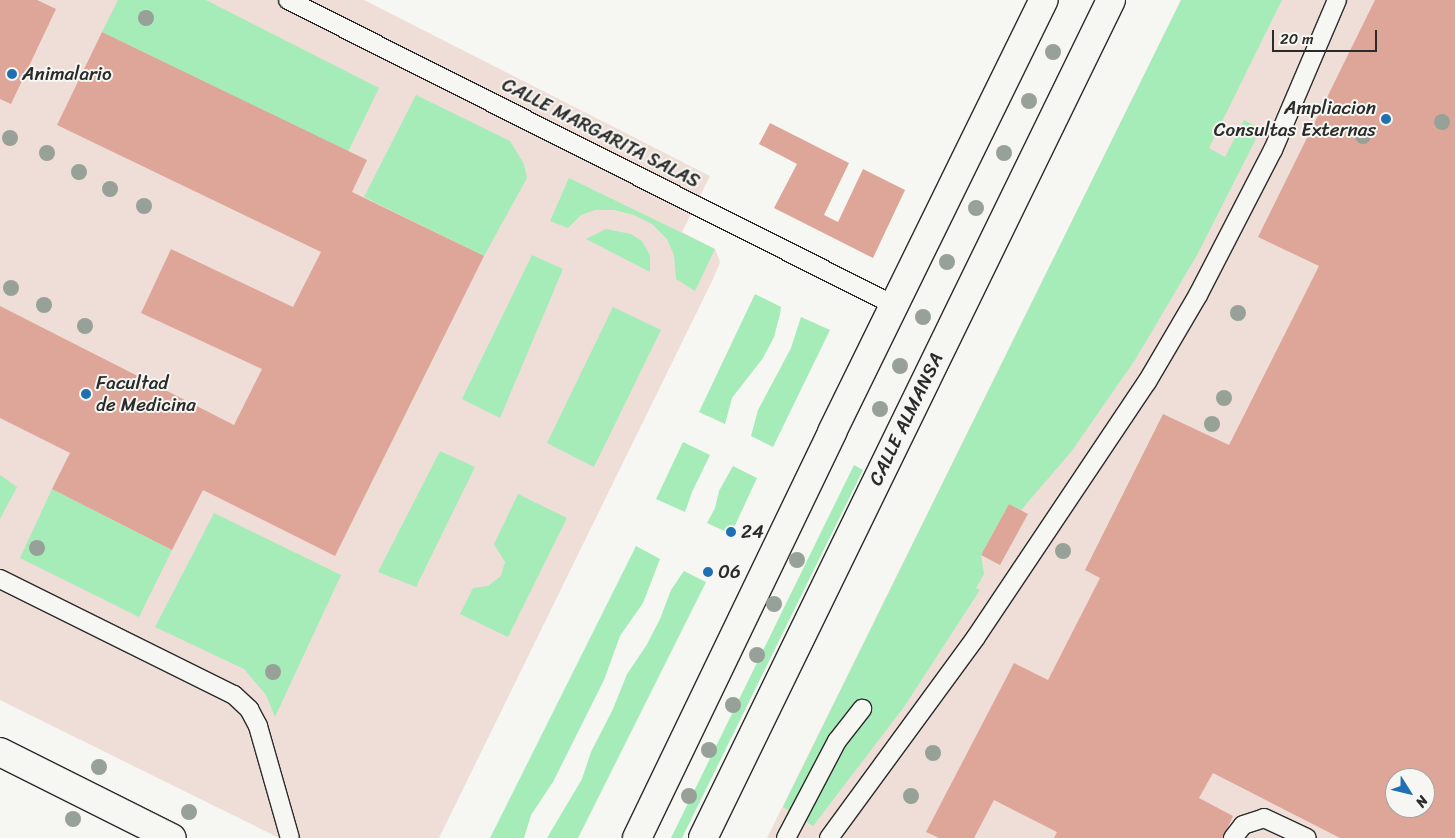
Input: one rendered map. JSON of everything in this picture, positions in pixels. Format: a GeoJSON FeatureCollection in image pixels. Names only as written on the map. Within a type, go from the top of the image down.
{"type":"FeatureCollection","features":[{"type":"Feature","properties":{"kind":"main road"},"geometry":{"type":"LineString","coordinates":[[638,838],[894,305],[1044,0]]}},
{"type":"Feature","properties":{"kind":"main road","name":"CALLE ALMANSA"},"geometry":{"type":"LineString","coordinates":[[706,837],[1111,0]]}},
{"type":"Feature","properties":{"kind":"main road"},"geometry":{"type":"LineString","coordinates":[[0,752],[172,838]]}},
{"type":"Feature","properties":{"kind":"lane","name":"CALLE MARGARITA SALAS"},"geometry":{"type":"LineString","coordinates":[[288,0],[894,305]]}},
{"type":"Feature","properties":{"kind":"lane"},"geometry":{"type":"LineString","coordinates":[[829,838],[1102,460],[1147,382],[1203,297],[1273,150],[1337,0]]}},
{"type":"Feature","properties":{"kind":"lane"},"geometry":{"type":"LineString","coordinates":[[0,579],[234,695],[248,709],[258,726],[290,838]]}},
{"type":"Feature","properties":{"kind":"lane"},"geometry":{"type":"LineString","coordinates":[[786,838],[837,741],[862,709]]}},
{"type":"Feature","properties":{"kind":"lane"},"geometry":{"type":"LineString","coordinates":[[1233,838],[1243,825],[1264,818],[1307,838]]}},
{"type":"Feature","properties":{"kind":"shaded area"},"geometry":{"type":"Polygon","coordinates":[[[0,0],[364,0],[710,176],[682,232],[715,249],[720,262],[714,277],[439,838],[279,838],[0,700],[0,0]]]}},
{"type":"Feature","properties":{"kind":"shaded area"},"geometry":{"type":"Polygon","coordinates":[[[1181,0],[1455,0],[1455,838],[767,838],[1181,0]]]}},
{"type":"Feature","properties":{"kind":"green space"},"geometry":{"type":"Polygon","coordinates":[[[118,0],[206,0],[379,88],[348,152],[102,32],[118,0]]]}},
{"type":"Feature","properties":{"kind":"green space"},"geometry":{"type":"Polygon","coordinates":[[[1181,0],[1282,0],[1209,148],[1225,157],[1244,120],[1261,129],[1197,255],[1135,360],[1071,452],[1021,510],[1009,504],[981,555],[984,574],[976,588],[980,590],[904,707],[813,826],[783,807],[1181,0]]]}},
{"type":"Feature","properties":{"kind":"green space"},"geometry":{"type":"Polygon","coordinates":[[[416,95],[510,141],[524,164],[527,178],[484,256],[364,197],[416,95]]]}},
{"type":"Feature","properties":{"kind":"green space"},"geometry":{"type":"Polygon","coordinates":[[[569,178],[715,249],[695,291],[676,279],[674,255],[667,239],[652,224],[634,215],[614,210],[595,210],[581,215],[568,228],[550,221],[569,178]]]}},
{"type":"Feature","properties":{"kind":"green space"},"geometry":{"type":"Polygon","coordinates":[[[606,229],[631,234],[642,241],[650,255],[650,272],[586,239],[606,229]]]}},
{"type":"Feature","properties":{"kind":"green space"},"geometry":{"type":"Polygon","coordinates":[[[532,255],[563,269],[500,418],[462,399],[532,255]]]}},
{"type":"Feature","properties":{"kind":"green space"},"geometry":{"type":"Polygon","coordinates":[[[755,294],[781,307],[780,314],[774,337],[763,358],[732,398],[725,424],[699,412],[755,294]]]}},
{"type":"Feature","properties":{"kind":"green space"},"geometry":{"type":"Polygon","coordinates":[[[613,307],[661,330],[594,467],[547,443],[613,307]]]}},
{"type":"Feature","properties":{"kind":"green space"},"geometry":{"type":"Polygon","coordinates":[[[801,317],[830,330],[773,447],[751,436],[758,410],[791,348],[801,317]]]}},
{"type":"Feature","properties":{"kind":"green space"},"geometry":{"type":"Polygon","coordinates":[[[683,442],[710,455],[692,492],[685,512],[656,499],[683,442]]]}},
{"type":"Feature","properties":{"kind":"green space"},"geometry":{"type":"Polygon","coordinates":[[[440,451],[475,467],[416,587],[378,572],[440,451]]]}},
{"type":"Feature","properties":{"kind":"green space"},"geometry":{"type":"Polygon","coordinates":[[[854,465],[863,470],[682,838],[671,838],[854,465]]]}},
{"type":"Feature","properties":{"kind":"green space"},"geometry":{"type":"Polygon","coordinates":[[[733,466],[757,478],[731,534],[707,523],[715,508],[719,491],[733,466]]]}},
{"type":"Feature","properties":{"kind":"green space"},"geometry":{"type":"Polygon","coordinates":[[[0,475],[17,487],[0,519],[0,475]]]}},
{"type":"Feature","properties":{"kind":"green space"},"geometry":{"type":"Polygon","coordinates":[[[52,489],[172,550],[139,617],[20,558],[52,489]]]}},
{"type":"Feature","properties":{"kind":"green space"},"geometry":{"type":"Polygon","coordinates":[[[518,494],[567,518],[508,637],[460,614],[473,588],[488,586],[501,576],[505,562],[494,544],[518,494]]]}},
{"type":"Feature","properties":{"kind":"green space"},"geometry":{"type":"Polygon","coordinates":[[[214,513],[341,575],[275,717],[266,695],[244,669],[155,627],[214,513]]]}},
{"type":"Feature","properties":{"kind":"green space"},"geometry":{"type":"Polygon","coordinates":[[[636,546],[660,559],[643,603],[620,636],[604,680],[553,782],[531,815],[524,838],[490,838],[636,546]]]}},
{"type":"Feature","properties":{"kind":"green space"},"geometry":{"type":"Polygon","coordinates":[[[684,571],[706,582],[578,838],[547,838],[582,779],[591,752],[613,709],[627,674],[646,646],[660,619],[671,590],[684,571]]]}},
{"type":"Feature","properties":{"kind":"building","name":"Animalario"},"geometry":{"type":"Polygon","coordinates":[[[0,0],[37,0],[56,9],[11,104],[0,99],[0,0]]]}},
{"type":"Feature","properties":{"kind":"building"},"geometry":{"type":"Polygon","coordinates":[[[1375,0],[1455,0],[1455,838],[1340,838],[1213,773],[1199,798],[1233,816],[1223,838],[1054,838],[1057,832],[994,800],[974,838],[939,838],[926,832],[1014,663],[1048,680],[1100,578],[1085,570],[1163,414],[1229,445],[1319,266],[1258,237],[1375,0]]]}},
{"type":"Feature","properties":{"kind":"building","name":"Facultad de Medicina"},"geometry":{"type":"Polygon","coordinates":[[[102,32],[367,160],[352,192],[484,256],[335,556],[203,490],[172,550],[52,489],[70,453],[0,418],[0,306],[234,425],[262,369],[141,313],[171,249],[293,307],[321,252],[57,125],[102,32]]]}},
{"type":"Feature","properties":{"kind":"building"},"geometry":{"type":"Polygon","coordinates":[[[770,123],[849,163],[824,215],[838,222],[863,169],[905,190],[873,258],[774,208],[797,164],[759,144],[770,123]]]}},
{"type":"Feature","properties":{"kind":"building"},"geometry":{"type":"Polygon","coordinates":[[[1009,504],[1028,514],[1000,565],[981,555],[1009,504]]]}},
{"type":"Feature","properties":{"kind":"place","name":"Animalario"},"geometry":{"type":"Point","coordinates":[12,74]}},
{"type":"Feature","properties":{"kind":"place","name":"Ampliacion Consultas Externas"},"geometry":{"type":"Point","coordinates":[1386,119]}},
{"type":"Feature","properties":{"kind":"place","name":"Facultad de Medicina"},"geometry":{"type":"Point","coordinates":[86,394]}},
{"type":"Feature","properties":{"kind":"place","name":"24"},"geometry":{"type":"Point","coordinates":[731,532]}},
{"type":"Feature","properties":{"kind":"place","name":"06"},"geometry":{"type":"Point","coordinates":[708,572]}}]}
